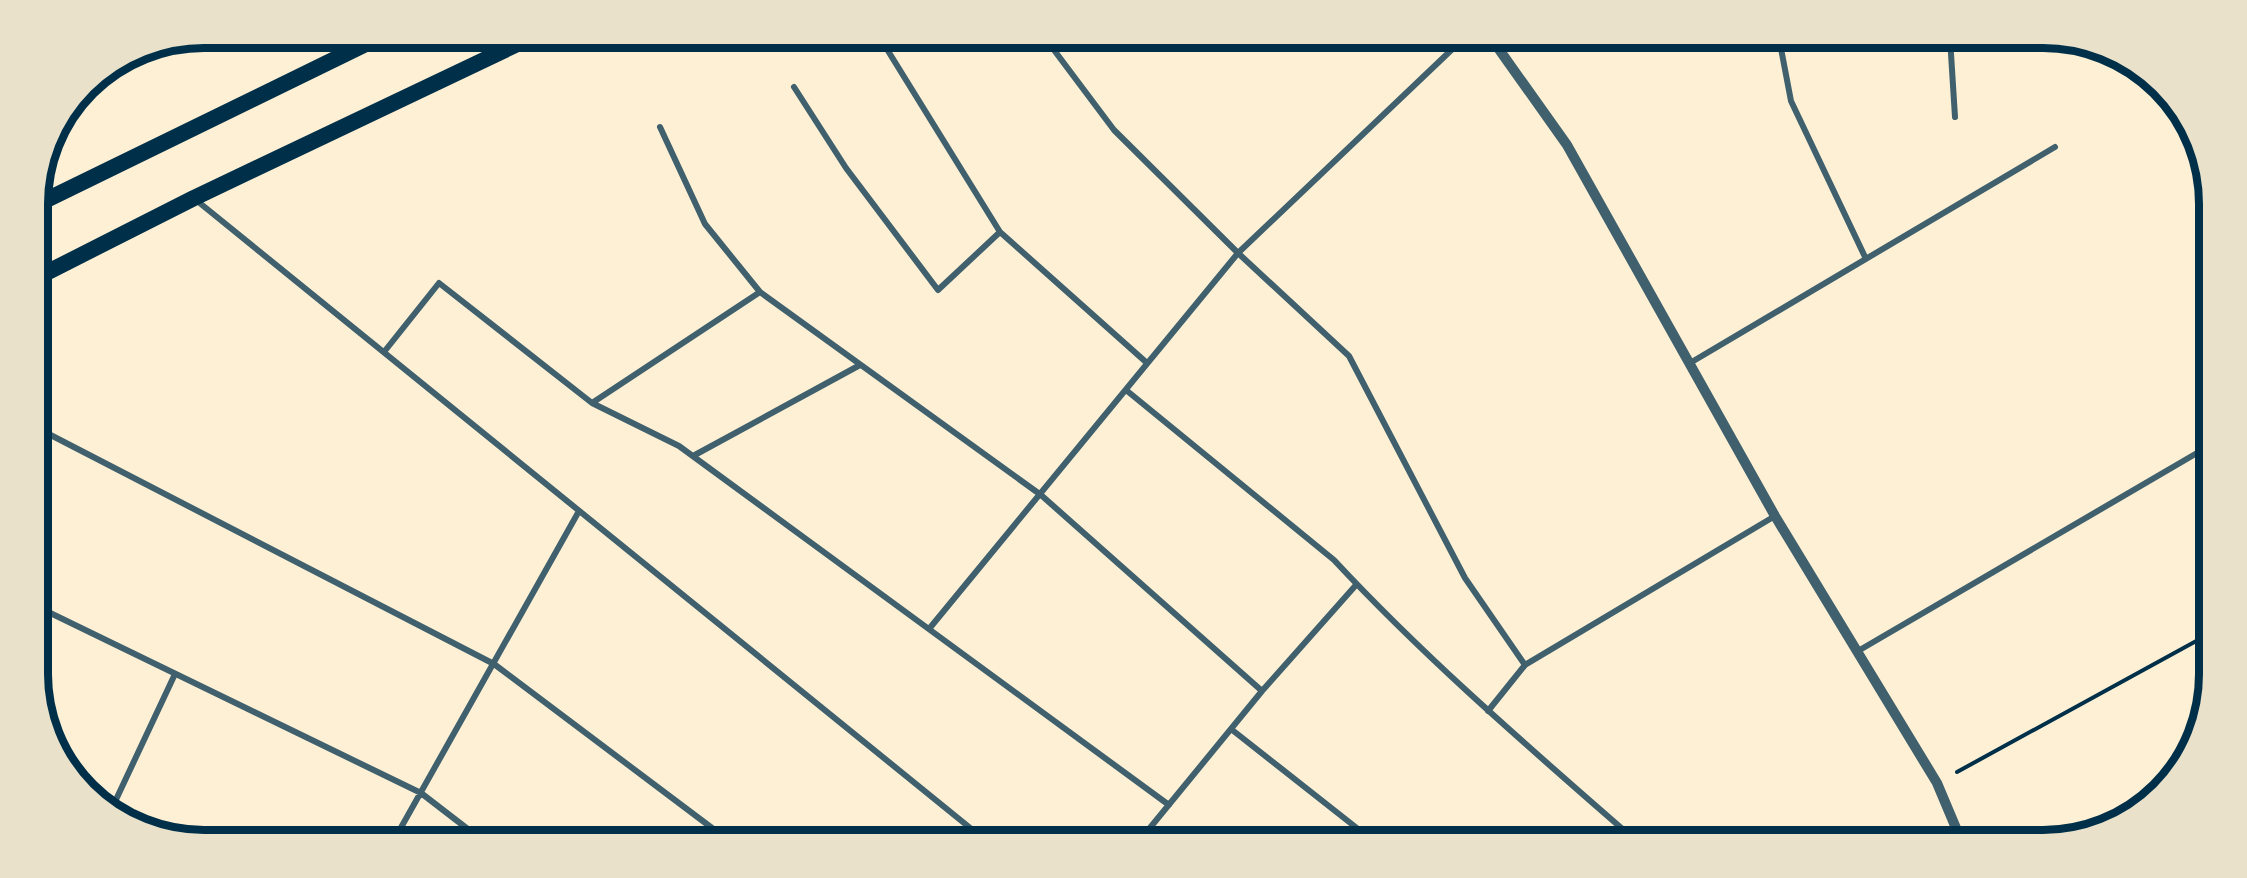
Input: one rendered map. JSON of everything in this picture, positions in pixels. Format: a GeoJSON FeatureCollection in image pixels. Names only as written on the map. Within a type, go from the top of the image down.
{"type":"FeatureCollection","features":[{"type":"Feature","properties":{"kind":"highway"},"geometry":{"type":"LineString","coordinates":[[48,199],[358,48]]}},
{"type":"Feature","properties":{"kind":"highway"},"geometry":{"type":"LineString","coordinates":[[48,272],[195,198],[509,48]]}},
{"type":"Feature","properties":{"kind":"street"},"geometry":{"type":"LineString","coordinates":[[886,48],[1000,232],[1148,363]]}},
{"type":"Feature","properties":{"kind":"street"},"geometry":{"type":"LineString","coordinates":[[1052,48],[1114,130],[1238,253],[1349,356],[1465,578],[1525,665]]}},
{"type":"Feature","properties":{"kind":"street"},"geometry":{"type":"LineString","coordinates":[[929,629],[1238,253],[1453,48]]}},
{"type":"Feature","properties":{"kind":"street"},"geometry":{"type":"LineString","coordinates":[[1498,48],[1568,145],[1775,516],[1937,783],[1957,830]]}},
{"type":"Feature","properties":{"kind":"street"},"geometry":{"type":"LineString","coordinates":[[1781,48],[1791,101],[1866,259]]}},
{"type":"Feature","properties":{"kind":"street"},"geometry":{"type":"LineString","coordinates":[[1951,48],[1955,117]]}},
{"type":"Feature","properties":{"kind":"street"},"geometry":{"type":"LineString","coordinates":[[794,87],[846,168],[938,290],[1000,232]]}},
{"type":"Feature","properties":{"kind":"street"},"geometry":{"type":"LineString","coordinates":[[660,128],[705,224],[760,292],[1041,495],[1262,691]]}},
{"type":"Feature","properties":{"kind":"street"},"geometry":{"type":"LineString","coordinates":[[1690,363],[2055,147]]}},
{"type":"Feature","properties":{"kind":"street"},"geometry":{"type":"LineString","coordinates":[[195,198],[973,830]]}},
{"type":"Feature","properties":{"kind":"street"},"geometry":{"type":"LineString","coordinates":[[384,352],[439,283],[592,403],[679,446],[1169,805]]}},
{"type":"Feature","properties":{"kind":"street"},"geometry":{"type":"LineString","coordinates":[[592,403],[760,292]]}},
{"type":"Feature","properties":{"kind":"street"},"geometry":{"type":"LineString","coordinates":[[693,456],[860,365]]}},
{"type":"Feature","properties":{"kind":"street"},"geometry":{"type":"LineString","coordinates":[[1126,390],[1334,560],[1356,585],[1488,711],[1624,830]]}},
{"type":"Feature","properties":{"kind":"street"},"geometry":{"type":"LineString","coordinates":[[48,434],[494,664],[715,830]]}},
{"type":"Feature","properties":{"kind":"street"},"geometry":{"type":"LineString","coordinates":[[1858,651],[2199,452]]}},
{"type":"Feature","properties":{"kind":"street"},"geometry":{"type":"LineString","coordinates":[[400,830],[579,510]]}},
{"type":"Feature","properties":{"kind":"street"},"geometry":{"type":"LineString","coordinates":[[1488,711],[1525,665],[1775,516]]}},
{"type":"Feature","properties":{"kind":"street"},"geometry":{"type":"LineString","coordinates":[[1148,830],[1262,691],[1356,585]]}},
{"type":"Feature","properties":{"kind":"street"},"geometry":{"type":"LineString","coordinates":[[48,612],[421,794],[469,830]]}},
{"type":"Feature","properties":{"kind":"street"},"geometry":{"type":"LineString","coordinates":[[115,801],[175,674]]}},
{"type":"Feature","properties":{"kind":"street"},"geometry":{"type":"LineString","coordinates":[[1231,729],[1359,830]]}},
{"type":"Feature","properties":{"kind":"path"},"geometry":{"type":"LineString","coordinates":[[1937,783],[2199,639]]}}]}
